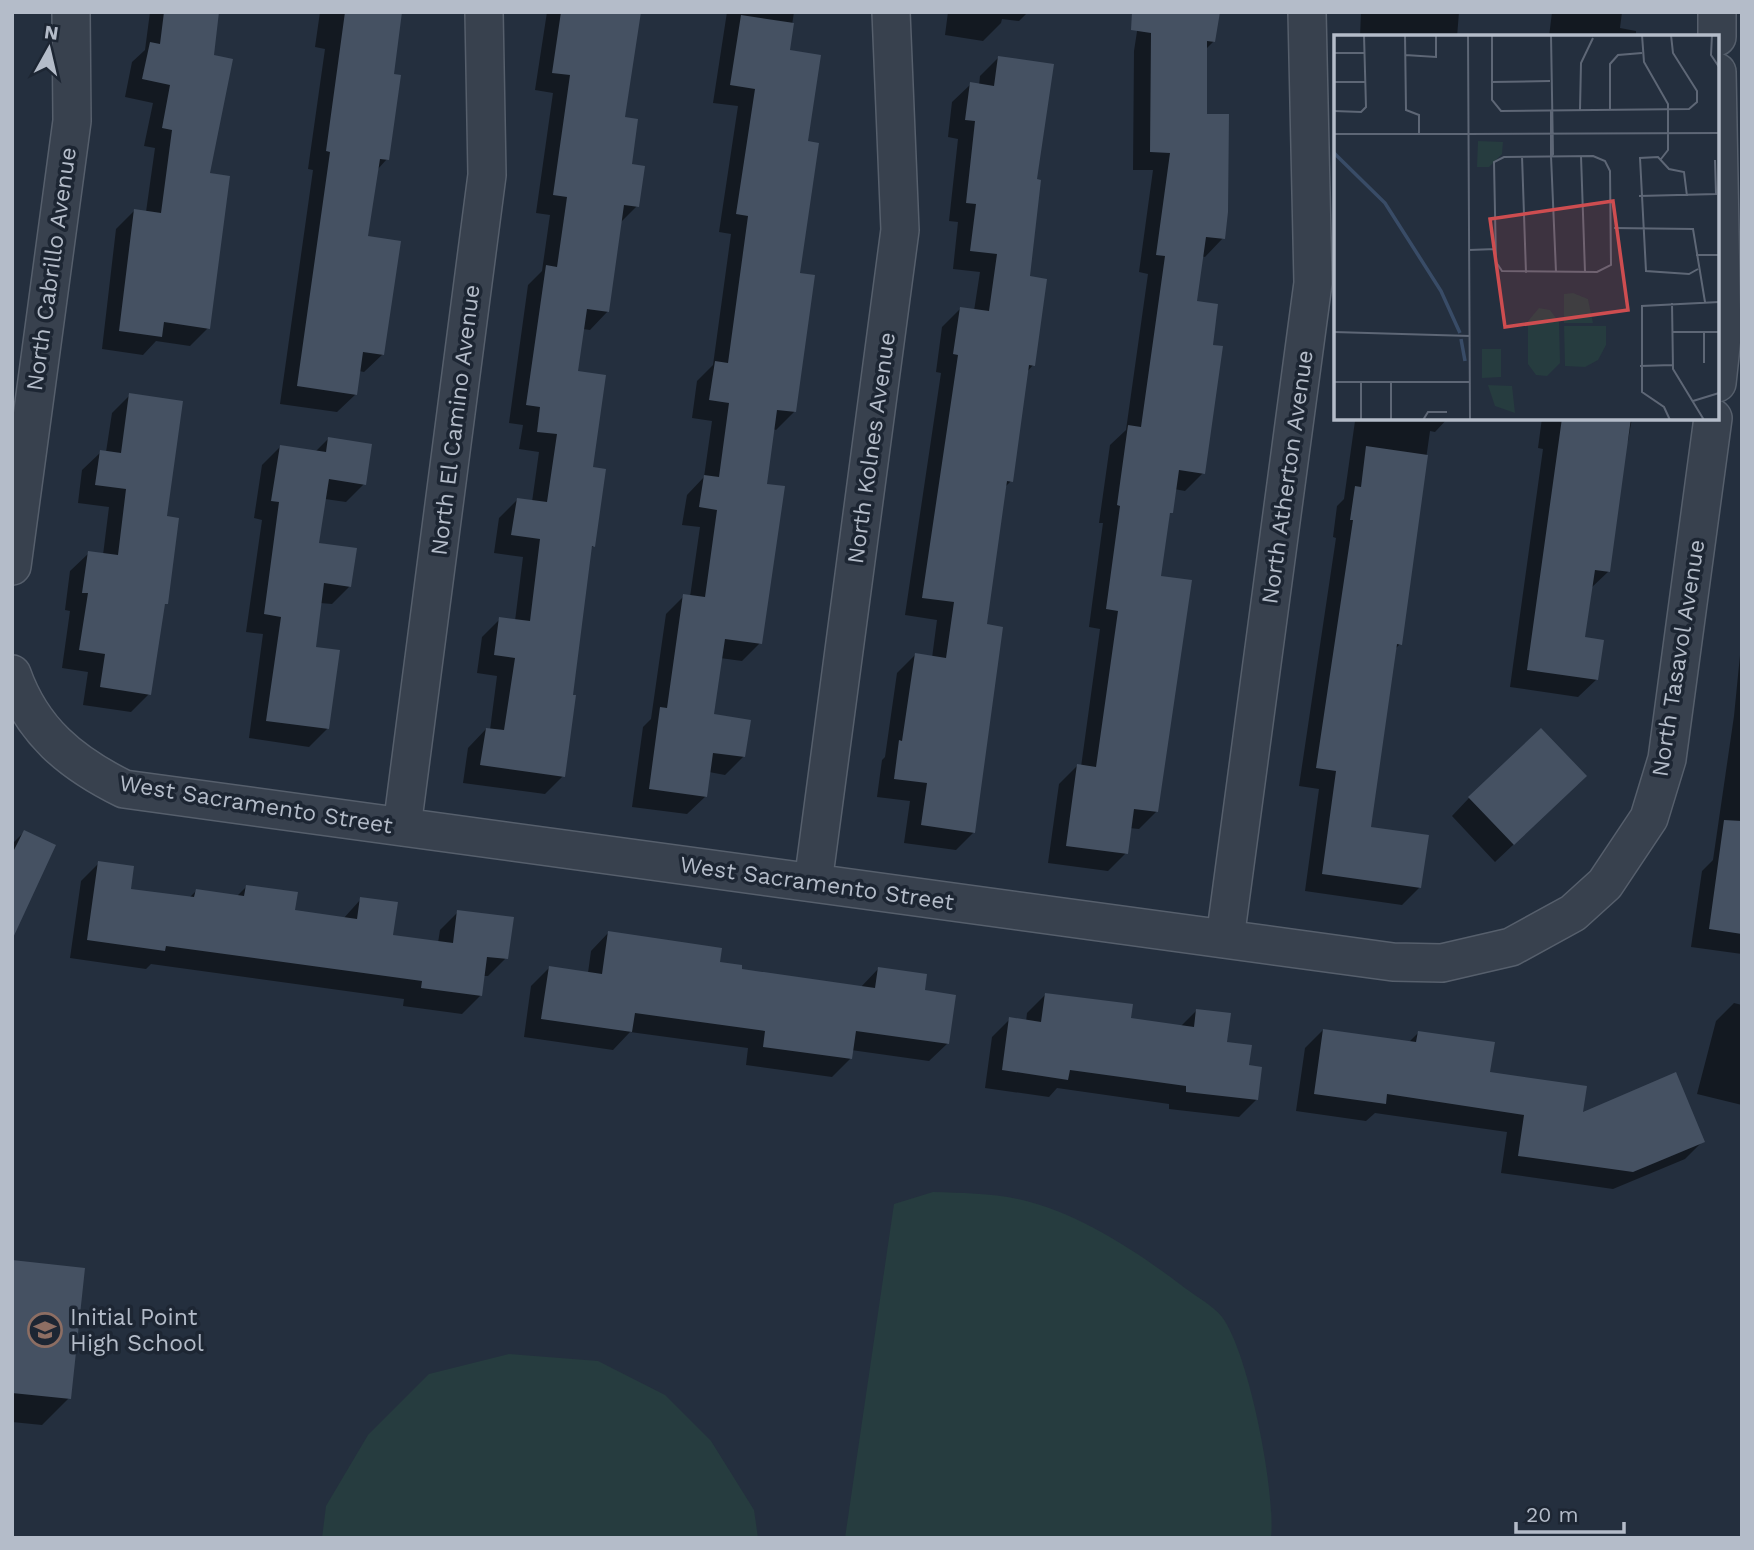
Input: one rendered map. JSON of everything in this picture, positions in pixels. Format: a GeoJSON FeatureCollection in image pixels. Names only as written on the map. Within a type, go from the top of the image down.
{"type":"FeatureCollection","features":[{"type":"Feature","properties":{"kind":"street","name":"North Cabrillo Avenue"},"geometry":{"type":"LineString","coordinates":[[12,566],[20,442],[72,121],[71,12]]}},
{"type":"Feature","properties":{"kind":"street","name":"North El Camino Avenue"},"geometry":{"type":"LineString","coordinates":[[402,827],[487,175],[484,12]]}},
{"type":"Feature","properties":{"kind":"street","name":"North Kolnes Avenue"},"geometry":{"type":"LineString","coordinates":[[813,883],[900,230],[891,12]]}},
{"type":"Feature","properties":{"kind":"street","name":"North Atherton Avenue"},"geometry":{"type":"LineString","coordinates":[[1225,939],[1313,284],[1307,12]]}},
{"type":"Feature","properties":{"kind":"street"},"geometry":{"type":"LineString","coordinates":[[1717,12],[1717,35]]}},
{"type":"Feature","properties":{"kind":"street"},"geometry":{"type":"LineString","coordinates":[[1719,178],[1722,337],[1719,365]]}},
{"type":"Feature","properties":{"kind":"street"},"geometry":{"type":"LineString","coordinates":[[1719,383],[1742,385]]}},
{"type":"Feature","properties":{"kind":"street","name":"North Tasavol Avenue"},"geometry":{"type":"LineString","coordinates":[[1573,913],[1605,884],[1649,818],[1667,759],[1713,420]]}},
{"type":"Feature","properties":{"kind":"street","name":"West Sacramento Street"},"geometry":{"type":"LineString","coordinates":[[12,674],[33,718],[62,751],[91,773],[124,789],[1393,962],[1442,963],[1511,947],[1573,913]]}},
{"type":"Feature","properties":{"kind":"green space"},"geometry":{"type":"Polygon","coordinates":[[[933,1192],[1018,1199],[1082,1222],[1104,1233],[1163,1272],[1222,1317],[1242,1360],[1259,1424],[1269,1490],[1271,1538],[845,1538],[894,1204],[933,1192]]]}},
{"type":"Feature","properties":{"kind":"green space"},"geometry":{"type":"Polygon","coordinates":[[[509,1354],[598,1361],[665,1395],[711,1441],[754,1510],[758,1538],[322,1538],[326,1506],[368,1435],[429,1374],[509,1354]]]}},
{"type":"Feature","properties":{"kind":"building"},"geometry":{"type":"Polygon","coordinates":[[[164,12],[219,12],[214,55],[233,59],[210,173],[230,176],[210,329],[164,322],[162,337],[119,331],[134,209],[161,213],[172,130],[162,128],[170,85],[142,79],[150,42],[160,44],[164,12]]]}},
{"type":"Feature","properties":{"kind":"building"},"geometry":{"type":"Polygon","coordinates":[[[345,12],[402,12],[394,74],[401,75],[389,160],[380,159],[368,236],[401,241],[384,355],[363,352],[357,395],[297,386],[330,152],[326,151],[345,12]]]}},
{"type":"Feature","properties":{"kind":"building"},"geometry":{"type":"Polygon","coordinates":[[[561,12],[641,12],[625,117],[638,119],[632,164],[645,166],[639,207],[624,205],[609,312],[587,309],[578,371],[606,375],[593,467],[606,469],[595,547],[592,546],[565,777],[480,765],[486,728],[504,730],[515,658],[494,655],[499,617],[530,621],[540,539],[511,535],[517,498],[547,502],[557,434],[537,432],[540,407],[526,405],[546,265],[557,267],[567,197],[553,195],[570,75],[552,73],[561,12]]]}},
{"type":"Feature","properties":{"kind":"building"},"geometry":{"type":"Polygon","coordinates":[[[1132,12],[1220,12],[1215,42],[1207,41],[1207,114],[1229,114],[1228,212],[1225,239],[1206,237],[1197,301],[1218,304],[1213,345],[1223,346],[1205,474],[1179,470],[1161,576],[1192,580],[1158,812],[1134,809],[1128,854],[1066,846],[1077,764],[1096,767],[1118,611],[1106,609],[1120,506],[1117,505],[1128,425],[1141,427],[1165,256],[1156,255],[1170,153],[1150,152],[1151,33],[1131,30],[1132,12]]]}},
{"type":"Feature","properties":{"kind":"building"},"geometry":{"type":"Polygon","coordinates":[[[741,15],[794,23],[790,50],[821,55],[808,141],[819,143],[800,273],[815,275],[796,412],[777,410],[767,484],[785,486],[762,644],[725,639],[714,714],[751,720],[745,757],[713,753],[707,797],[649,789],[660,707],[667,708],[683,594],[705,597],[717,510],[699,507],[704,475],[719,477],[729,403],[709,400],[715,361],[728,363],[748,216],[736,214],[755,89],[730,85],[741,15]]]}},
{"type":"Feature","properties":{"kind":"building"},"geometry":{"type":"Polygon","coordinates":[[[998,56],[1054,64],[1037,179],[1041,180],[1030,276],[1047,279],[1035,366],[1029,365],[1013,482],[1007,481],[987,624],[1003,627],[975,833],[921,825],[927,783],[894,779],[915,653],[946,658],[954,602],[922,598],[958,355],[953,354],[960,307],[989,311],[997,254],[970,251],[976,204],[966,203],[975,121],[965,120],[970,82],[994,86],[998,56]]]}},
{"type":"Feature","properties":{"kind":"building"},"geometry":{"type":"Polygon","coordinates":[[[129,393],[183,401],[167,516],[179,518],[168,604],[165,604],[151,695],[100,687],[105,654],[79,650],[88,593],[82,593],[88,551],[118,555],[126,489],[95,485],[100,450],[121,453],[129,393]]]}},
{"type":"Feature","properties":{"kind":"building"},"geometry":{"type":"Polygon","coordinates":[[[1562,420],[1631,420],[1610,572],[1595,570],[1585,637],[1604,640],[1598,680],[1527,670],[1562,420]]]}},
{"type":"Feature","properties":{"kind":"building"},"geometry":{"type":"Polygon","coordinates":[[[328,437],[372,444],[366,485],[329,479],[319,543],[357,548],[351,587],[324,583],[316,647],[340,650],[329,729],[266,721],[281,617],[264,614],[279,502],[271,501],[280,445],[326,452],[328,437]]]}},
{"type":"Feature","properties":{"kind":"building"},"geometry":{"type":"Polygon","coordinates":[[[1366,446],[1428,455],[1402,645],[1397,644],[1371,827],[1429,835],[1421,888],[1322,874],[1336,771],[1316,768],[1353,520],[1350,520],[1355,486],[1361,487],[1366,446]]]}},
{"type":"Feature","properties":{"kind":"building"},"geometry":{"type":"Polygon","coordinates":[[[1541,728],[1587,776],[1514,845],[1468,797],[1541,728]]]}},
{"type":"Feature","properties":{"kind":"building"},"geometry":{"type":"Polygon","coordinates":[[[1724,820],[1742,821],[1742,934],[1709,929],[1724,820]]]}},
{"type":"Feature","properties":{"kind":"building"},"geometry":{"type":"Polygon","coordinates":[[[24,830],[56,845],[12,940],[12,854],[24,830]]]}},
{"type":"Feature","properties":{"kind":"building"},"geometry":{"type":"Polygon","coordinates":[[[98,861],[134,866],[131,889],[194,897],[196,889],[244,896],[246,885],[298,892],[295,910],[357,919],[360,897],[398,902],[393,935],[453,943],[457,910],[514,917],[508,959],[487,957],[482,996],[421,988],[422,981],[166,946],[165,951],[87,940],[98,861]]]}},
{"type":"Feature","properties":{"kind":"building"},"geometry":{"type":"Polygon","coordinates":[[[608,931],[722,948],[720,962],[742,965],[742,969],[875,988],[878,967],[927,974],[925,990],[956,995],[949,1044],[856,1031],[852,1059],[763,1047],[765,1031],[635,1013],[632,1032],[541,1019],[549,966],[602,974],[608,931]]]}},
{"type":"Feature","properties":{"kind":"building"},"geometry":{"type":"Polygon","coordinates":[[[1045,993],[1133,1004],[1131,1018],[1194,1027],[1196,1009],[1231,1013],[1227,1042],[1252,1045],[1249,1065],[1262,1067],[1258,1100],[1186,1092],[1186,1086],[1070,1070],[1068,1080],[1002,1070],[1009,1017],[1041,1022],[1045,993]]]}},
{"type":"Feature","properties":{"kind":"building"},"geometry":{"type":"Polygon","coordinates":[[[1323,1029],[1416,1042],[1418,1031],[1495,1042],[1490,1072],[1587,1086],[1583,1112],[1676,1072],[1705,1142],[1633,1172],[1518,1156],[1524,1115],[1387,1094],[1386,1104],[1314,1094],[1323,1029]]]}},
{"type":"Feature","properties":{"kind":"building","name":"Initial Point High School"},"geometry":{"type":"Polygon","coordinates":[[[12,1260],[85,1268],[71,1399],[12,1393],[12,1260]]]}},
{"type":"Feature","properties":{"kind":"place","name":"Initial Point High School"},"geometry":{"type":"Point","coordinates":[45,1330]}}]}
